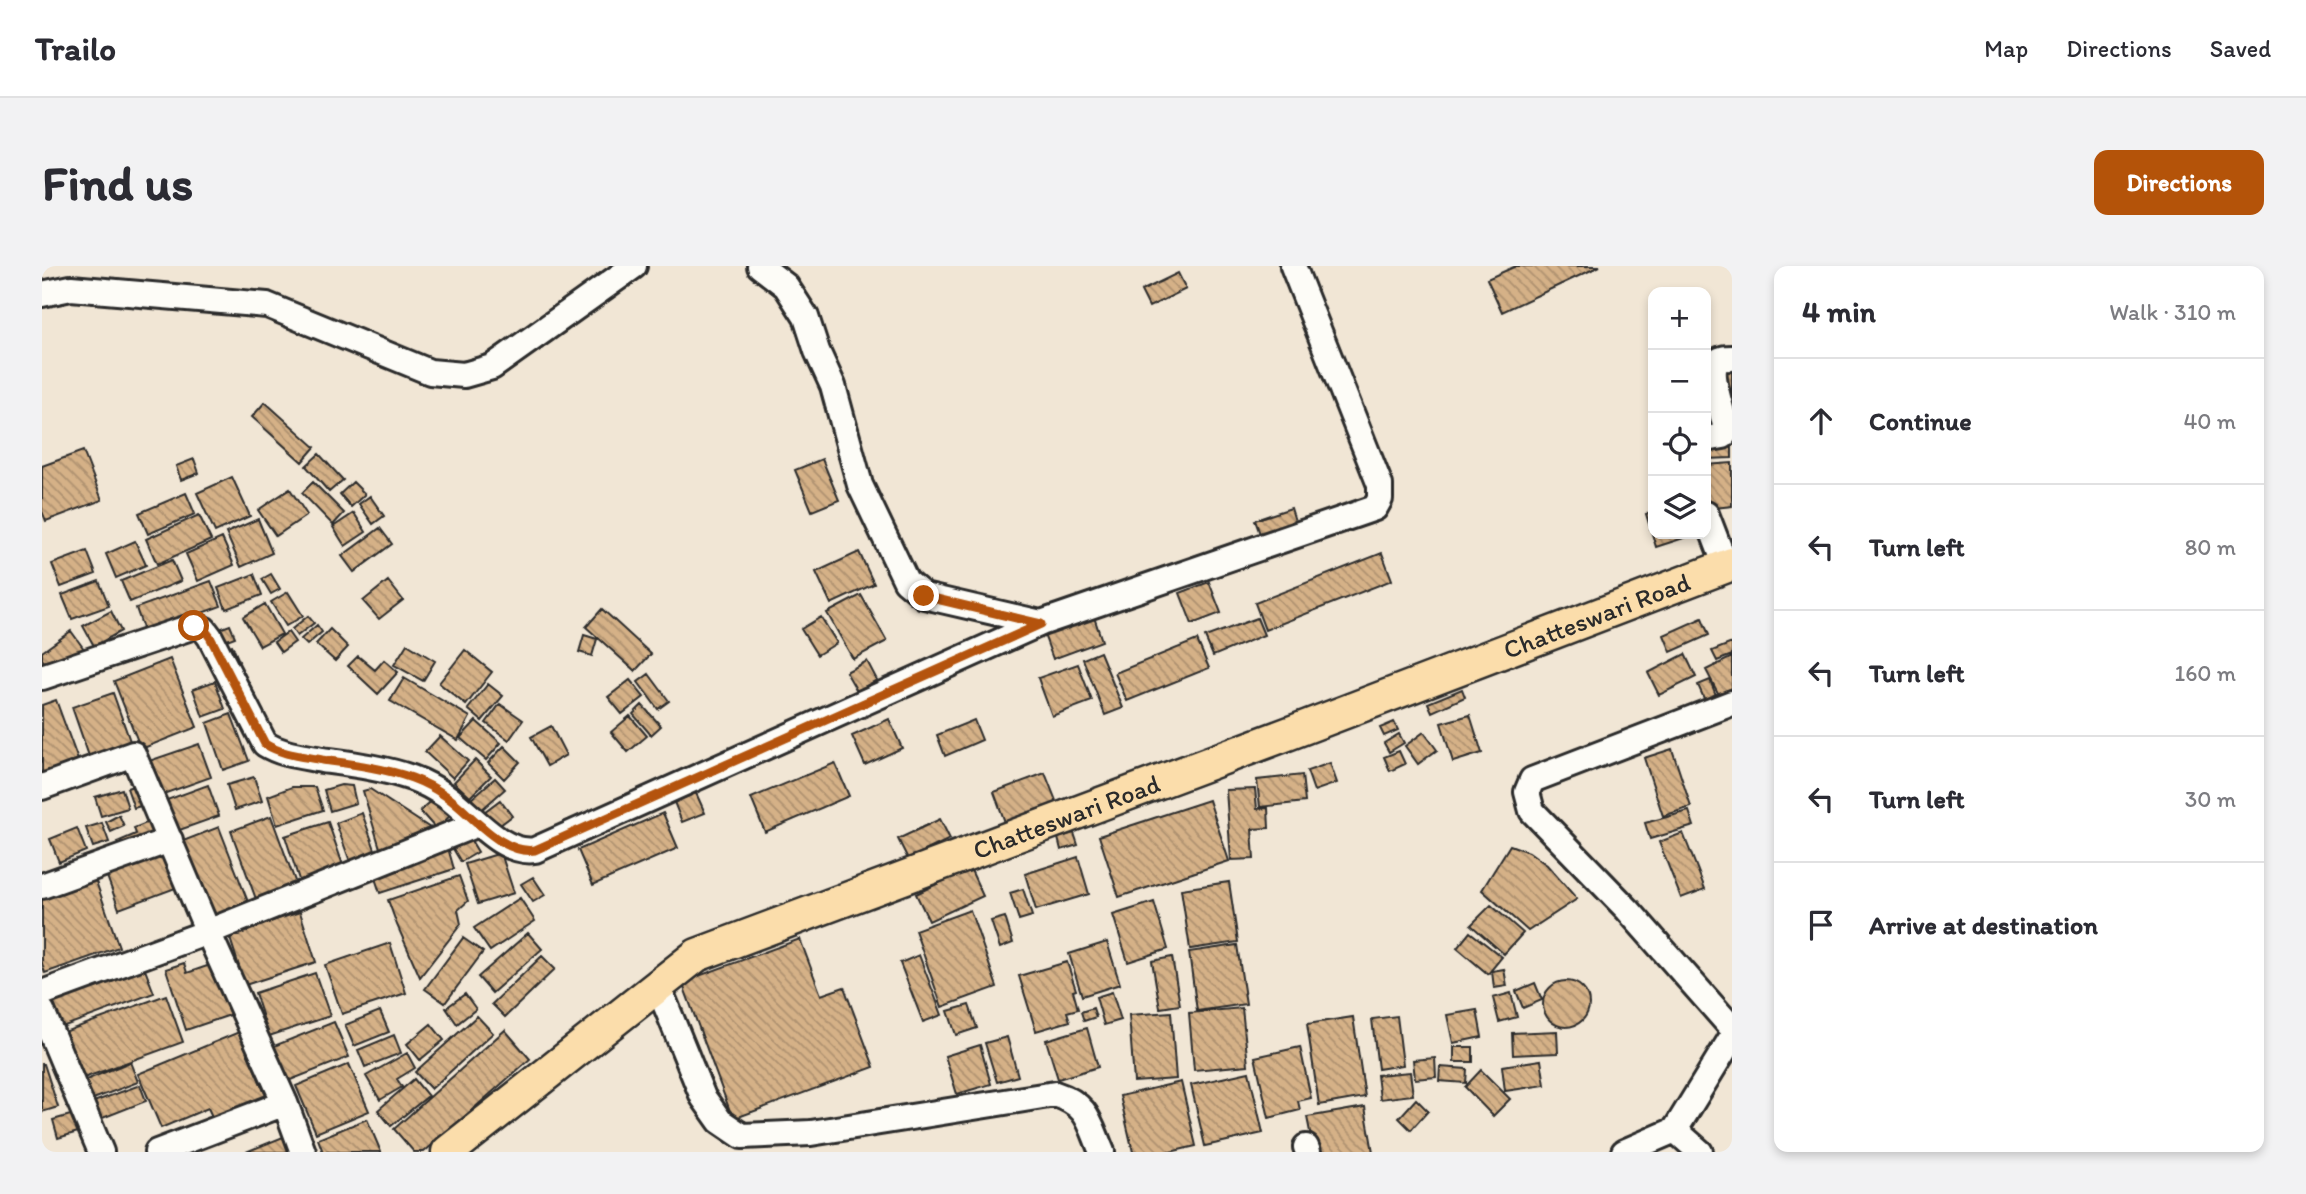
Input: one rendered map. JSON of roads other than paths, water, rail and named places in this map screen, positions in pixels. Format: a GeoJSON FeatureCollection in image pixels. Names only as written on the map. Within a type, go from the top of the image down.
{"type":"FeatureCollection","features":[{"type":"Feature","properties":{"kind":"main road","name":"Chatteswari Road"},"geometry":{"type":"LineString","coordinates":[[448,1152],[697,955],[1729,565]]}},
{"type":"Feature","properties":{"kind":"street"},"geometry":{"type":"LineString","coordinates":[[42,294],[71,288],[267,305],[430,372],[464,375],[492,367],[634,266]]}},
{"type":"Feature","properties":{"kind":"street"},"geometry":{"type":"LineString","coordinates":[[760,266],[786,286],[806,317],[817,351],[833,386],[860,485],[906,581],[924,596],[1041,624]]}},
{"type":"Feature","properties":{"kind":"street"},"geometry":{"type":"LineString","coordinates":[[42,677],[194,626],[204,629],[265,744],[278,752],[412,778],[446,796],[477,824],[509,845],[523,852],[535,850],[1041,624],[1375,509],[1380,499],[1380,485],[1293,266]]}},
{"type":"Feature","properties":{"kind":"street"},"geometry":{"type":"LineString","coordinates":[[1711,438],[1723,436],[1726,432],[1713,376],[1716,363],[1721,359],[1732,358]]}},
{"type":"Feature","properties":{"kind":"street"},"geometry":{"type":"LineString","coordinates":[[1711,525],[1729,565]]}},
{"type":"Feature","properties":{"kind":"street"},"geometry":{"type":"LineString","coordinates":[[1732,703],[1532,780],[1527,792],[1532,811],[1628,910],[1732,1028]]}},
{"type":"Feature","properties":{"kind":"street"},"geometry":{"type":"LineString","coordinates":[[42,787],[133,754],[208,932],[285,1103],[303,1152]]}},
{"type":"Feature","properties":{"kind":"street"},"geometry":{"type":"LineString","coordinates":[[42,993],[208,932],[477,824]]}},
{"type":"Feature","properties":{"kind":"street"},"geometry":{"type":"LineString","coordinates":[[42,886],[170,840]]}},
{"type":"Feature","properties":{"kind":"street"},"geometry":{"type":"LineString","coordinates":[[658,986],[703,1097],[720,1121],[742,1136],[810,1133],[1055,1094],[1071,1099],[1084,1111],[1102,1152]]}},
{"type":"Feature","properties":{"kind":"street"},"geometry":{"type":"LineString","coordinates":[[42,1011],[101,1152]]}},
{"type":"Feature","properties":{"kind":"street"},"geometry":{"type":"LineString","coordinates":[[1624,1152],[1675,1129],[1732,1037]]}},
{"type":"Feature","properties":{"kind":"street"},"geometry":{"type":"LineString","coordinates":[[157,1152],[285,1103]]}},
{"type":"Feature","properties":{"kind":"street"},"geometry":{"type":"LineString","coordinates":[[1675,1129],[1700,1152]]}}]}
